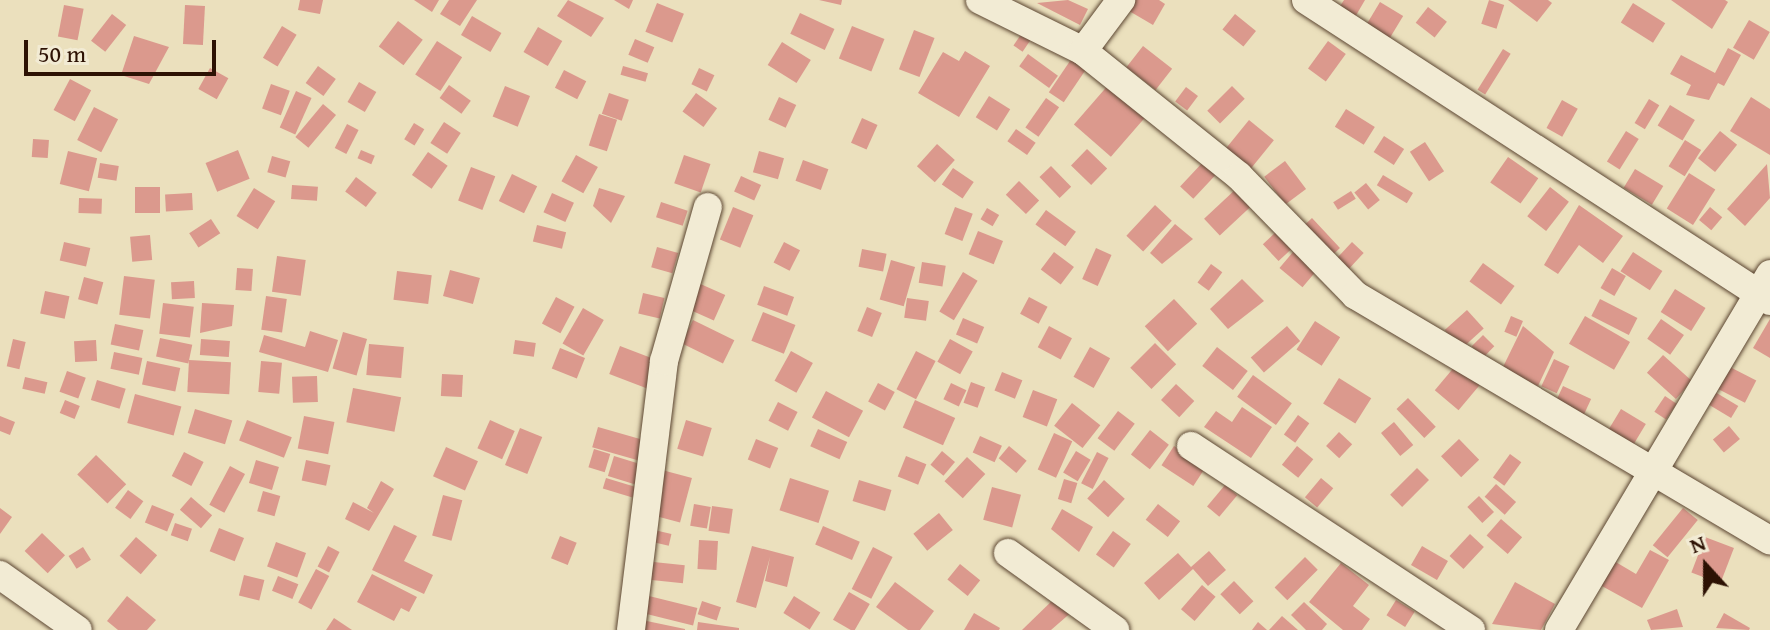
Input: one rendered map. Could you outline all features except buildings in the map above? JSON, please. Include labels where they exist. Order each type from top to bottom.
[{"type":"street","points":[[980,0],[1083,51],[1239,176],[1355,295],[1770,540]]},
{"type":"street","points":[[1083,51],[1121,0]]},
{"type":"street","points":[[1306,0],[1765,289],[1649,470],[1559,630]]},
{"type":"street","points":[[631,630],[664,361],[708,207]]},
{"type":"street","points":[[1191,446],[1471,630]]},
{"type":"street","points":[[1008,553],[1115,630]]},
{"type":"street","points":[[0,575],[78,630]]}]
